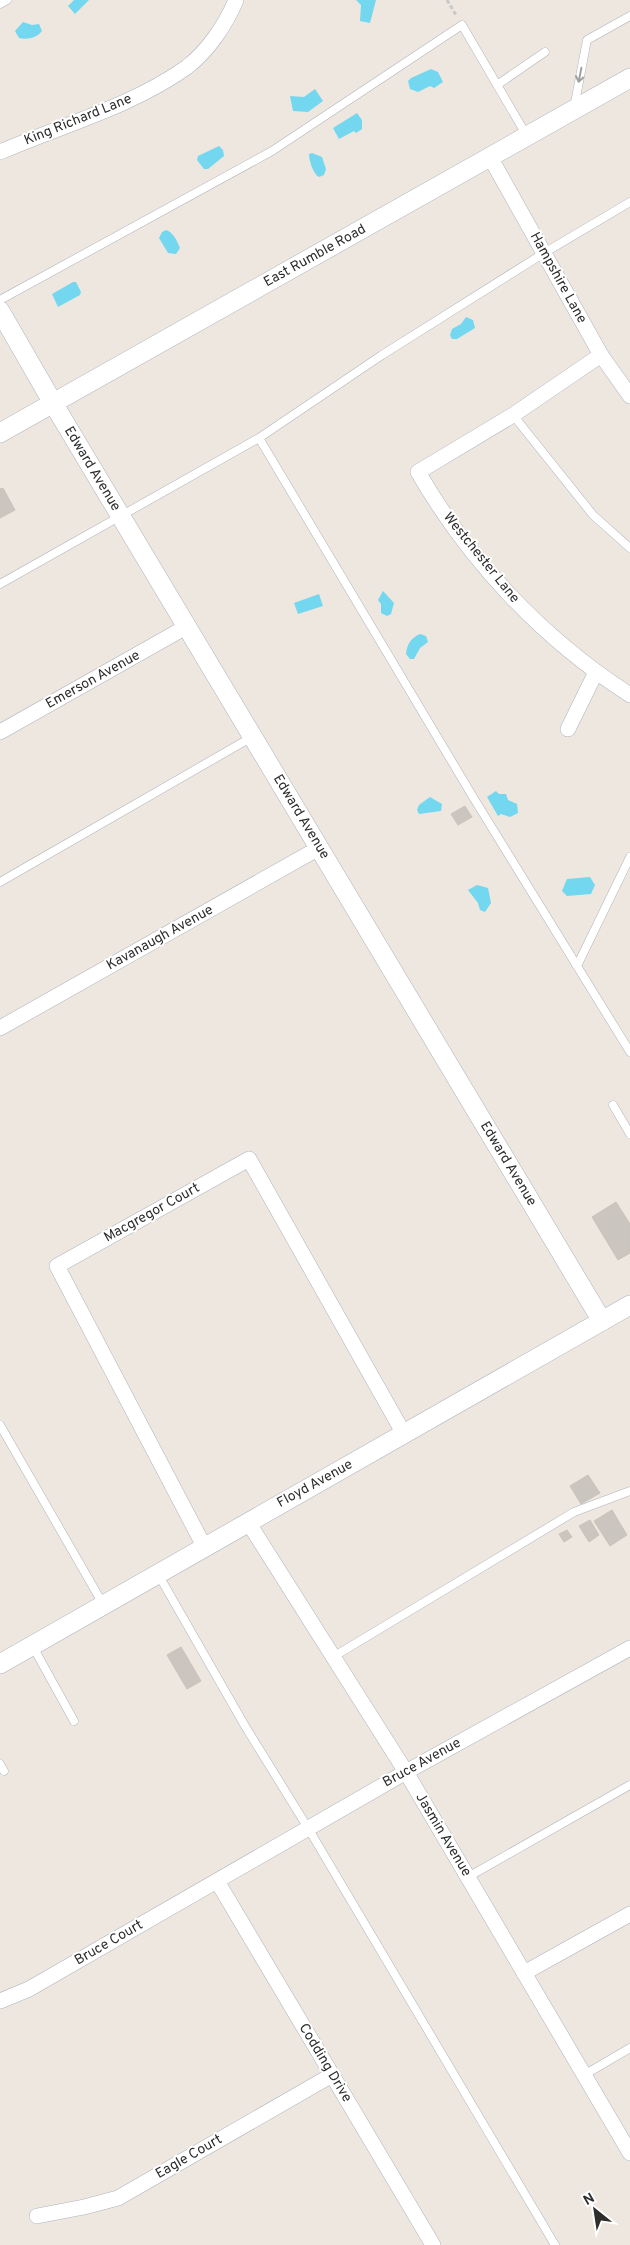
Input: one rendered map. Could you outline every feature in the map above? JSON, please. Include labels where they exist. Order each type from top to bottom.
[{"type":"street","name":"King Richard Lane","points":[[0,152],[97,115],[139,95],[188,66],[210,43],[225,22],[236,0]]},
{"type":"street","name":"East Rumble Road","points":[[0,433],[630,78]]},
{"type":"street","name":"Hampshire Lane","points":[[490,158],[601,355],[630,396]]},
{"type":"street","name":"Edward Avenue","points":[[0,311],[186,627],[602,1321]]},
{"type":"street","name":"Westchester Lane","points":[[601,355],[513,414],[418,472],[463,541],[504,590],[568,651],[630,695]]},
{"type":"street","name":"Emerson Avenue","points":[[0,732],[186,627]]},
{"type":"street","points":[[568,729],[596,672]]},
{"type":"street","name":"Kavanaugh Avenue","points":[[0,1028],[319,848]]},
{"type":"street","name":"Macgregor Court","points":[[205,1548],[57,1266],[248,1159],[404,1434]]},
{"type":"street","name":"Floyd Avenue","points":[[0,1664],[630,1305]]},
{"type":"street","name":"Jasmin Avenue","points":[[248,1522],[406,1772],[630,2153]]},
{"type":"street","name":"Bruce Avenue","points":[[217,1881],[406,1772],[630,1648]]},
{"type":"street","name":"Bruce Court","points":[[0,2001],[29,1989],[217,1881]]},
{"type":"street","name":"Codding Drive","points":[[217,1881],[433,2245]]},
{"type":"street","points":[[524,1973],[630,1914]]},
{"type":"street","name":"Eagle Court","points":[[37,2216],[118,2198],[332,2075]]},
{"type":"lane","points":[[0,4],[6,0]]},
{"type":"lane","points":[[573,110],[587,40],[630,16]]},
{"type":"lane","points":[[0,300],[272,151],[462,25],[527,136]]},
{"type":"lane","points":[[497,85],[546,52]]},
{"type":"lane","points":[[0,584],[259,438],[382,355],[544,253],[630,202]]},
{"type":"lane","points":[[513,414],[593,515],[630,548]]},
{"type":"lane","points":[[259,438],[463,780],[630,1052]]},
{"type":"lane","points":[[0,882],[252,737]]},
{"type":"lane","points":[[577,966],[630,857]]},
{"type":"lane","points":[[613,1105],[630,1134]]},
{"type":"lane","points":[[0,1425],[103,1604]]},
{"type":"lane","points":[[333,1657],[574,1512],[630,1491]]},
{"type":"lane","points":[[158,1574],[245,1726],[308,1828],[555,2245]]},
{"type":"lane","points":[[32,1645],[74,1721]]},
{"type":"lane","points":[[468,1877],[630,1785]]},
{"type":"lane","points":[[584,2075],[630,2048]]},
{"type":"path","points":[[447,0],[462,25]]},
{"type":"water","points":[[74,0],[89,0],[75,14],[68,6]]},
{"type":"water","points":[[356,0],[376,0],[370,23],[360,21],[361,5]]},
{"type":"water","points":[[23,22],[32,25],[39,24],[42,31],[32,38],[19,38],[15,31]]},
{"type":"water","points":[[431,69],[438,72],[443,82],[434,88],[430,86],[418,92],[410,89],[408,81],[411,78]]},
{"type":"water","points":[[315,89],[323,101],[308,112],[293,111],[290,96],[304,97]]},
{"type":"water","points":[[357,113],[362,120],[362,129],[339,139],[333,128]]},
{"type":"water","points":[[219,146],[223,150],[224,156],[208,169],[204,169],[197,160],[198,156]]},
{"type":"water","points":[[312,153],[322,157],[326,169],[324,175],[319,177],[313,170],[309,154]]},
{"type":"water","points":[[166,230],[173,235],[180,248],[176,254],[168,253],[159,238],[162,232]]},
{"type":"water","points":[[76,282],[81,292],[80,295],[58,307],[52,294]]},
{"type":"water","points":[[466,317],[473,320],[475,328],[457,339],[452,339],[450,335],[452,329],[461,324]]},
{"type":"water","points":[[383,591],[394,603],[391,614],[387,616],[381,613],[381,604],[378,600]]},
{"type":"water","points":[[319,594],[323,606],[298,614],[294,603]]},
{"type":"water","points":[[420,634],[426,636],[428,642],[420,648],[414,659],[410,659],[406,654],[408,644],[414,637]]},
{"type":"water","points":[[496,791],[499,794],[506,794],[508,800],[517,804],[518,813],[510,817],[501,814],[498,816],[487,797]]},
{"type":"water","points":[[430,797],[442,804],[441,811],[419,814],[417,810],[419,805]]},
{"type":"water","points":[[590,877],[595,885],[591,894],[567,896],[562,891],[567,879]]},
{"type":"water","points":[[477,885],[488,888],[491,903],[485,912],[480,910],[478,903],[468,890]]},
{"type":"building","points":[[3,488],[15,510],[0,518],[0,489]]},
{"type":"building","points":[[465,806],[472,817],[458,825],[451,814]]},
{"type":"building","points":[[616,1202],[630,1224],[630,1253],[618,1260],[592,1217]]},
{"type":"building","points":[[588,1475],[600,1493],[581,1504],[570,1486]]},
{"type":"building","points":[[612,1510],[627,1535],[610,1546],[594,1521]]},
{"type":"building","points":[[590,1520],[599,1535],[589,1542],[579,1526]]},
{"type":"building","points":[[567,1530],[572,1537],[564,1542],[559,1534]]},
{"type":"building","points":[[181,1647],[201,1681],[187,1689],[167,1655]]}]
